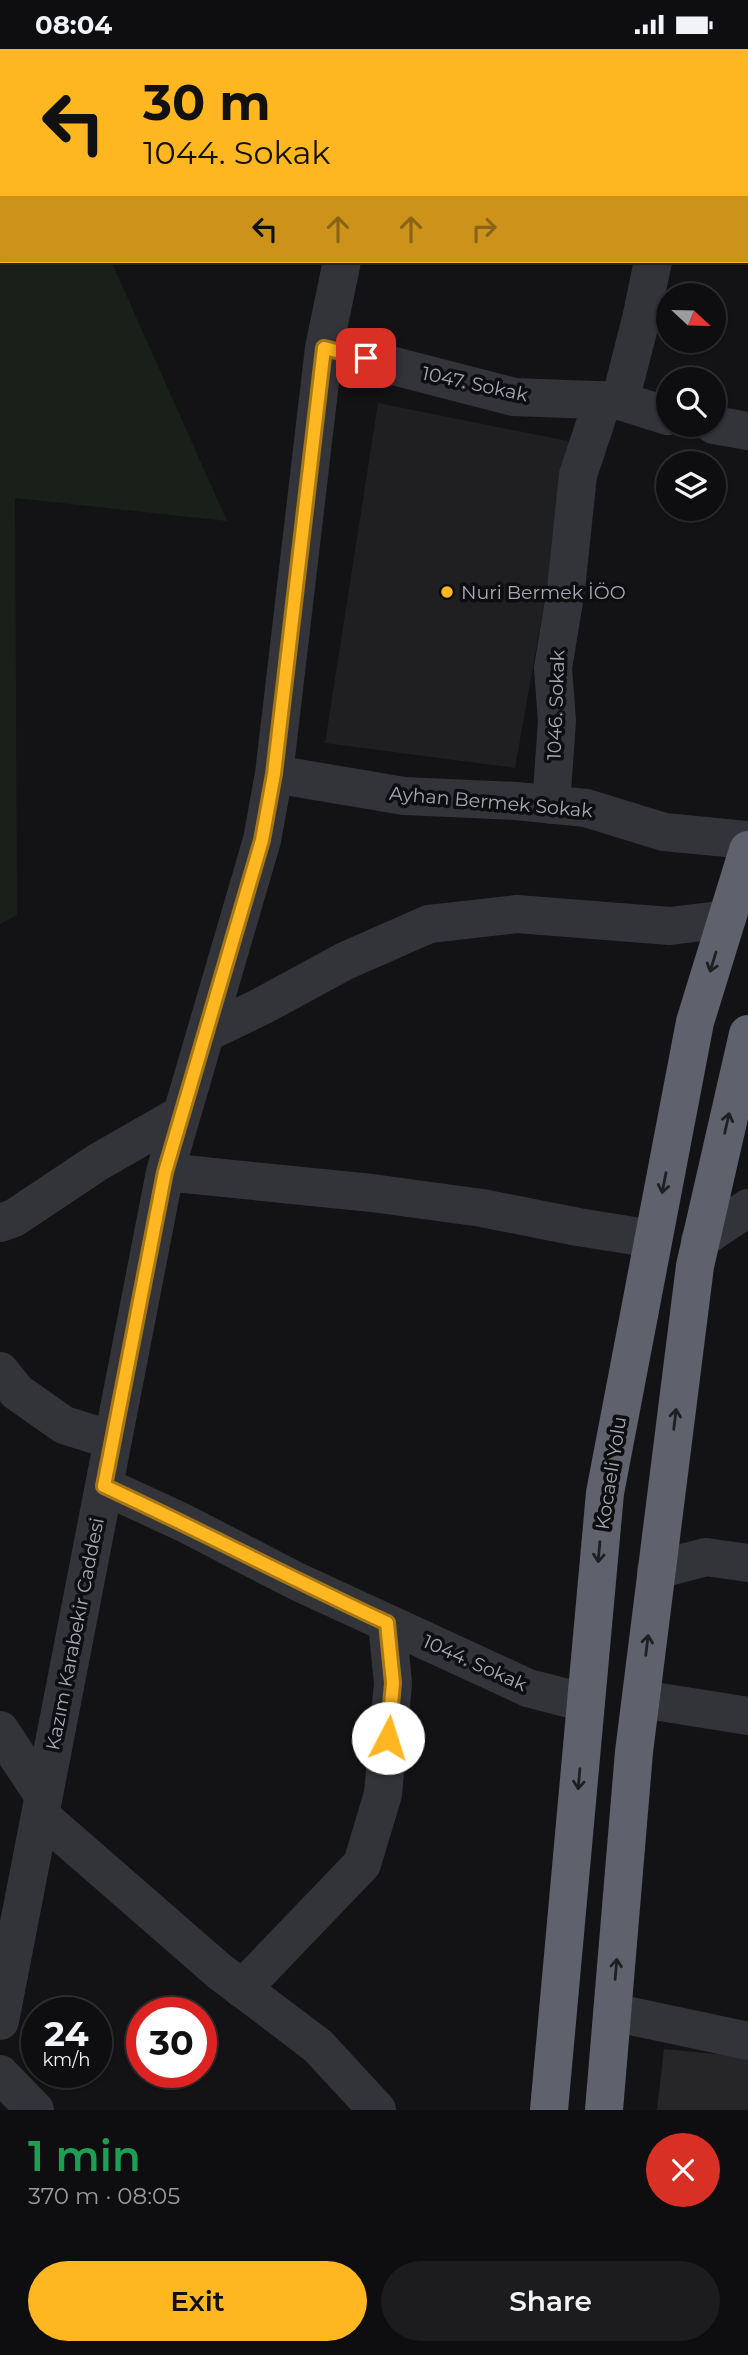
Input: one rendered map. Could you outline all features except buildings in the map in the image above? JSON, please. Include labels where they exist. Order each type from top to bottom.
[{"type":"highway","name":"Kocaeli̇ Yolu","points":[[549,2110],[605,1493],[695,1022],[748,850]]},
{"type":"highway","points":[[604,2110],[641,1699],[695,1266],[748,1034]]},
{"type":"street","name":"Kazım Karabekir Caddesi","points":[[0,2021],[165,1172],[262,840],[274,774],[324,348],[342,263]]},
{"type":"street","name":"1046. Sokak","points":[[551,805],[557,721],[553,669],[566,589],[578,475],[612,400],[641,319],[653,263]]},
{"type":"street","name":"1047. Sokak","points":[[324,348],[514,397],[612,400],[656,413]]},
{"type":"street","points":[[726,427],[748,431]]},
{"type":"street","name":"Ayhan Bermek Sokak","points":[[274,774],[404,796],[586,808],[664,832],[748,840]]},
{"type":"street","points":[[206,1033],[345,961],[429,924],[517,914],[670,926],[727,919]]},
{"type":"street","points":[[0,1223],[14,1219],[98,1162],[182,1114]]},
{"type":"street","points":[[165,1172],[482,1208],[653,1239]]},
{"type":"street","points":[[700,1240],[748,1208]]},
{"type":"street","points":[[0,1371],[17,1392],[64,1425],[113,1440]]},
{"type":"street","name":"1044. Sokak","points":[[104,1486],[184,1523],[296,1581],[528,1688],[586,1703]]},
{"type":"street","points":[[656,1570],[706,1557],[748,1563]]},
{"type":"street","points":[[242,1989],[362,1864],[383,1794],[393,1683],[387,1623]]},
{"type":"street","points":[[641,1699],[748,1716]]},
{"type":"street","points":[[0,1730],[42,1805],[219,1971],[318,2046],[377,2110]]},
{"type":"street","points":[[612,2013],[748,2041]]},
{"type":"street","points":[[0,2074],[35,2110]]},
{"type":"shaded area","points":[[0,263],[112,263],[227,521],[15,498],[17,915],[0,924]]},
{"type":"shaded area","name":"Nuri Bermek İÖO","points":[[378,403],[573,442],[515,768],[325,743]]},
{"type":"place","name":"Nuri Bermek İÖO","points":[[447,592]]},
{"type":"route","points":[[366,358],[324,348],[274,774],[262,840],[165,1172],[104,1486],[387,1623],[393,1683],[388,1738]]}]
